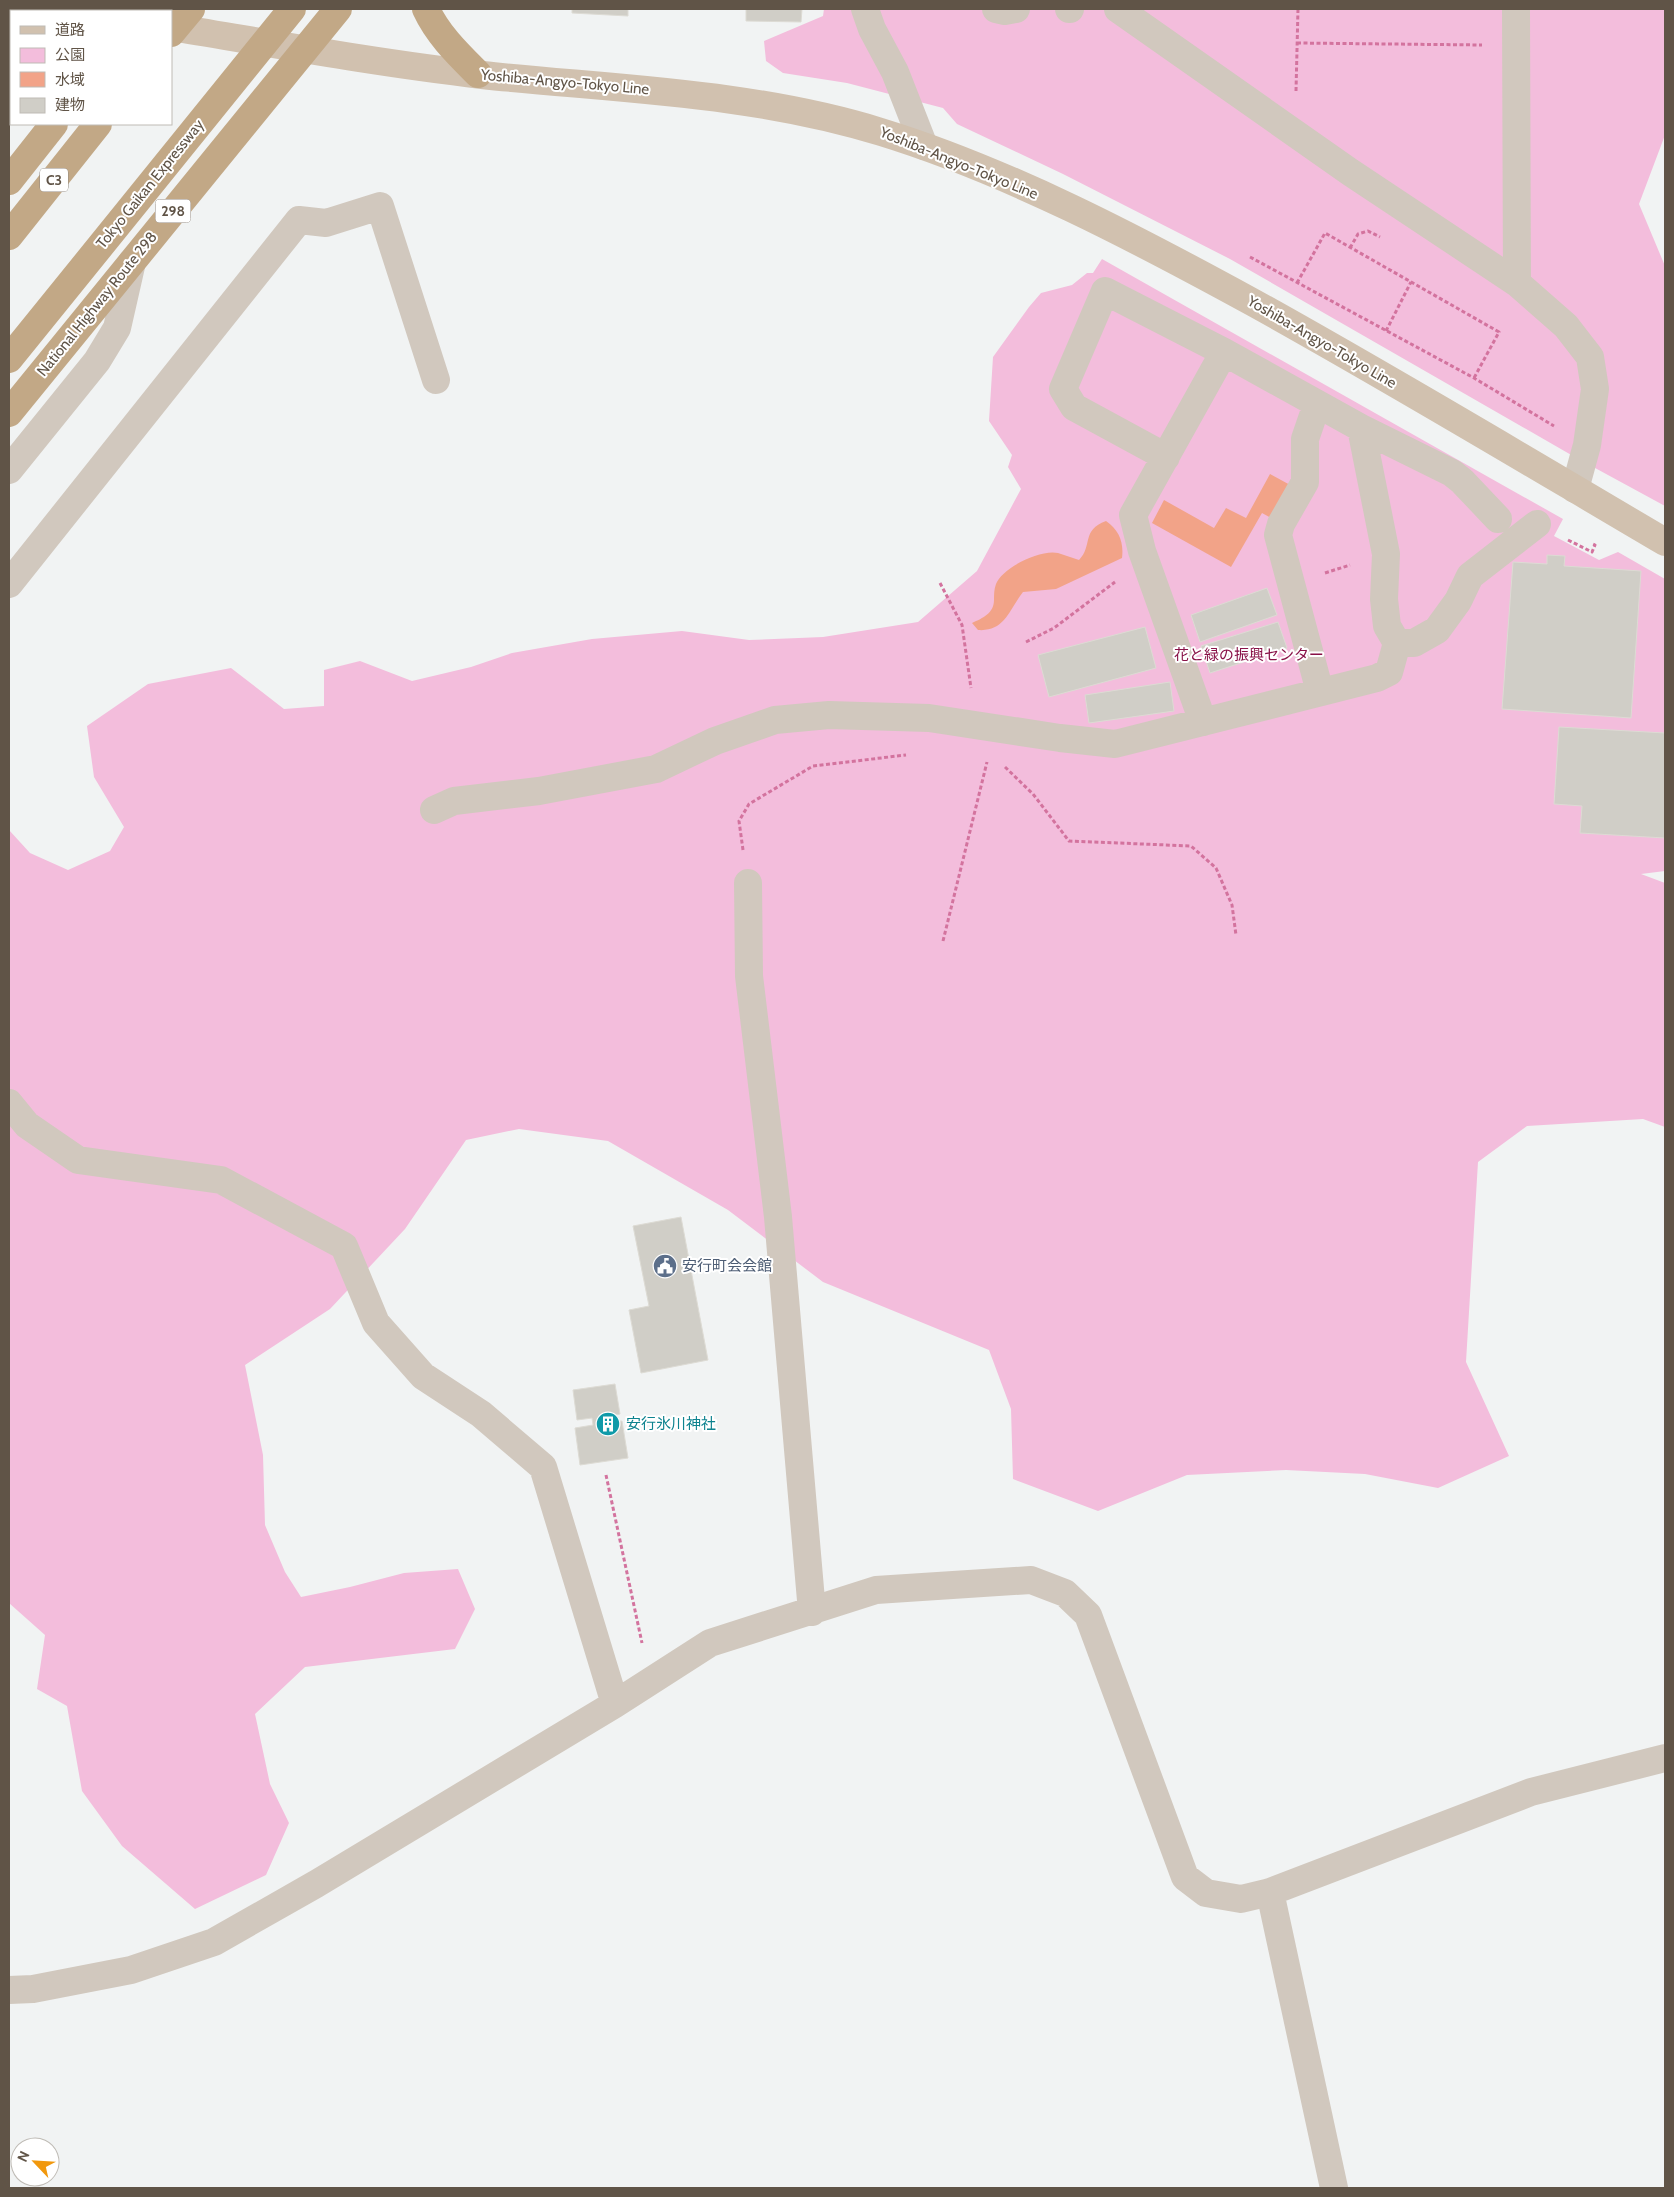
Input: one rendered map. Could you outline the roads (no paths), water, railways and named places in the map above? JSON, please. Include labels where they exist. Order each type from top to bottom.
[{"type":"highway","points":[[172,33],[191,9]]},
{"type":"highway","name":"Tokyo Gaikan Expressway","points":[[9,359],[292,9]]},
{"type":"highway","name":"National Highway Route 298","points":[[9,413],[338,9]]},
{"type":"highway","points":[[426,9],[432,21],[453,49],[478,74]]},
{"type":"highway","points":[[9,181],[53,125]]},
{"type":"highway","name":"C3","points":[[9,236],[97,125]]},
{"type":"main road","name":"Yoshiba-Angyo-Tokyo Line","points":[[172,27],[478,74],[695,95],[766,106],[879,131],[924,146],[998,176],[1066,207],[1176,261],[1333,347],[1665,542]]},
{"type":"street","points":[[865,9],[872,30],[895,72],[924,146]]},
{"type":"street","points":[[996,9],[1005,11],[1016,9]]},
{"type":"street","points":[[1118,9],[1296,134],[1517,283],[1566,326],[1590,357],[1595,389],[1587,445],[1575,489]]},
{"type":"street","points":[[1516,9],[1517,283]]},
{"type":"street","points":[[9,584],[298,220],[326,223],[380,206],[436,380]]},
{"type":"street","points":[[9,470],[102,353],[116,328],[132,262]]},
{"type":"street","points":[[1166,457],[1074,407],[1063,389],[1105,291],[1224,352],[1362,428],[1452,472],[1462,480],[1498,519]]},
{"type":"street","points":[[1203,722],[1149,569],[1134,515],[1224,352]]},
{"type":"street","points":[[1317,404],[1305,439],[1305,482],[1281,524],[1278,535],[1320,692]]},
{"type":"street","points":[[434,810],[454,802],[539,791],[656,769],[715,741],[775,720],[830,715],[929,718],[984,735],[1114,744],[1377,678],[1389,672],[1397,643],[1387,626],[1384,599],[1386,554],[1362,428]]},
{"type":"street","points":[[1397,643],[1414,642],[1437,630],[1458,601],[1470,576],[1549,530]]},
{"type":"street","points":[[748,882],[749,976],[778,1217],[812,1612]]},
{"type":"street","points":[[9,1102],[27,1125],[78,1160],[221,1180],[344,1246],[376,1323],[422,1376],[481,1414],[544,1467],[615,1704]]},
{"type":"street","points":[[9,1990],[33,1989],[131,1970],[214,1942],[316,1884],[615,1704],[710,1643],[876,1590],[1031,1580],[1065,1593],[1088,1615],[1185,1877],[1206,1893],[1241,1899],[1270,1892],[1530,1792],[1665,1758]]},
{"type":"street","points":[[1270,1892],[1334,2188]]},
{"type":"water","points":[[1270,474],[1292,486],[1273,519],[1262,513],[1231,567],[1152,523],[1164,500],[1214,528],[1226,508],[1246,518]]},
{"type":"water","points":[[1106,521],[1120,537],[1122,558],[1056,589],[1023,592],[1005,618],[994,627],[987,630],[978,630],[972,623],[990,612],[994,605],[996,584],[1006,572],[1022,561],[1042,554],[1058,553],[1079,560],[1086,549],[1093,529]]},
{"type":"place","name":"安行町会会館","points":[[665,1266]]},
{"type":"place","name":"安行氷川神社","points":[[608,1424]]},
{"type":"park label","name":"花と緑の振興センター","points":[[1249,655]]}]
